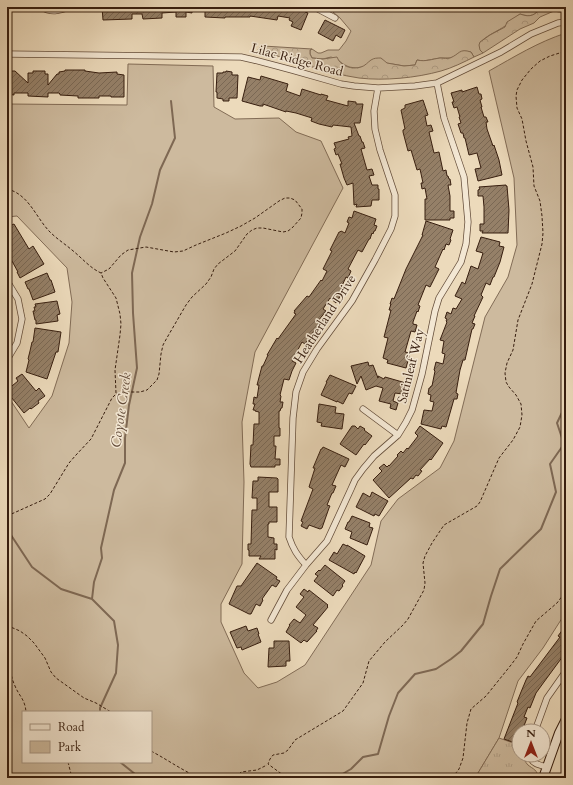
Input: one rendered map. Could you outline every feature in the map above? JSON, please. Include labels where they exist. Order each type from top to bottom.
[{"type":"street","points":[[41,7],[52,11],[60,11],[70,7]]},
{"type":"street","points":[[314,7],[335,18]]},
{"type":"street","name":"Lilac Ridge Road","points":[[7,54],[241,57],[341,84],[378,88],[415,86],[437,83],[501,52],[531,34],[558,23],[566,22]]},
{"type":"street","name":"Satinleaf Way","points":[[270,620],[288,590],[306,565],[327,542],[355,480],[374,456],[398,435],[406,422],[412,410],[422,374],[439,298],[461,262],[466,244],[468,222],[464,177],[444,118],[437,83]]},
{"type":"street","name":"Heatherland Drive","points":[[306,565],[297,555],[289,537],[293,418],[296,392],[303,372],[317,349],[352,300],[391,229],[394,216],[395,195],[380,150],[375,129],[374,111],[378,88]]},
{"type":"street","points":[[7,281],[18,299],[22,319],[17,344],[8,358]]},
{"type":"street","points":[[363,409],[398,435]]},
{"type":"street","points":[[538,723],[547,698],[566,671]]},
{"type":"street","points":[[544,778],[566,719]]},
{"type":"street","points":[[535,763],[547,767]]},
{"type":"path","points":[[236,778],[244,770],[257,770],[268,764],[273,755],[284,753],[295,740],[343,711],[348,705],[363,683],[369,661],[385,642],[403,626],[424,590],[425,583],[423,563],[432,543],[444,525],[477,506],[484,494],[487,483],[499,458],[513,440],[520,427],[522,415],[521,404],[506,382],[506,372],[507,364],[513,350],[518,320],[532,284],[542,244],[543,233],[540,201],[534,186],[533,167],[522,119],[517,108],[516,96],[522,80],[540,61],[566,51]]},
{"type":"path","points":[[7,189],[20,194],[50,233],[72,249],[95,270],[102,273]]},
{"type":"path","points":[[7,516],[44,499],[50,494],[69,463],[91,439],[112,398],[116,394],[121,392],[140,392],[147,390],[157,380],[161,354],[168,336],[186,305],[206,284],[218,264],[235,251],[247,234],[252,230],[263,228],[283,232],[288,231],[301,218],[302,208],[295,200],[285,198],[241,226],[196,244],[183,251],[174,252],[146,247],[128,250],[121,255],[109,269],[102,273]]},
{"type":"path","points":[[102,273],[103,278],[116,298],[120,314],[121,324],[115,370],[116,394]]},
{"type":"path","points":[[452,778],[459,769],[463,758],[467,723],[471,709],[486,696],[517,657],[536,621],[557,603],[566,591]]},
{"type":"path","points":[[7,626],[20,631],[27,636],[39,649],[45,658],[50,672],[56,678],[84,698],[110,711]]},
{"type":"path","points":[[7,651],[12,678],[26,705],[26,711]]},
{"type":"path","points":[[152,752],[200,778]]},
{"type":"path","points":[[68,763],[72,778]]},
{"type":"path","points":[[268,764],[283,775],[290,778]]},
{"type":"green space","points":[[327,7],[542,7],[530,16],[520,14],[505,26],[484,39],[480,45],[483,53],[474,57],[471,52],[450,58],[423,61],[417,60],[415,65],[404,66],[386,63],[356,68],[349,67],[331,57],[323,59],[312,58],[310,54],[310,50],[312,49],[318,53],[328,50],[339,50],[351,31],[340,18]]},
{"type":"green space","points":[[542,7],[566,7],[566,12],[554,11],[540,17],[534,23],[520,29],[483,53],[480,50],[480,42],[505,27],[507,22],[520,14],[530,16]]},
{"type":"green space","points":[[566,33],[566,612],[543,648],[518,681],[499,738],[475,778],[11,778],[7,771],[7,395],[29,428],[52,396],[69,343],[72,302],[67,268],[17,216],[7,217],[7,104],[127,105],[128,64],[213,66],[214,107],[235,119],[279,118],[296,132],[321,141],[343,188],[255,352],[242,422],[244,482],[242,564],[221,604],[221,622],[244,673],[258,688],[277,682],[305,665],[371,565],[381,521],[398,499],[440,468],[454,441],[485,317],[508,277],[517,245],[514,178],[489,71],[526,50]]},
{"type":"green space","points":[[263,46],[312,49],[310,50],[310,54],[312,58],[323,59],[337,57],[341,63],[350,68],[358,68],[372,59],[377,58],[381,58],[387,63],[404,66],[415,65],[417,60],[426,61],[440,58],[450,58],[462,51],[471,52],[474,57],[441,71],[400,78],[369,79],[334,73],[258,50]]},
{"type":"green space","points":[[499,738],[511,742],[511,763],[526,763],[536,771],[538,775],[538,778],[475,778]]},
{"type":"building","points":[[102,7],[138,7],[138,9],[153,7],[192,7],[192,13],[186,12],[186,17],[176,17],[176,12],[162,13],[162,18],[143,19],[142,14],[132,14],[132,19],[103,20]]},
{"type":"building","points":[[205,7],[240,9],[240,7],[302,7],[306,9],[305,12],[308,13],[301,30],[291,26],[293,22],[289,20],[290,18],[278,16],[277,20],[250,16],[225,18],[205,17]]},
{"type":"building","points":[[325,20],[345,30],[341,38],[336,35],[333,41],[318,33]]},
{"type":"building","points":[[65,70],[85,70],[99,73],[117,72],[117,74],[124,75],[124,97],[99,96],[99,98],[78,98],[78,96],[60,95],[59,93],[48,93],[48,97],[28,96],[28,93],[14,93],[14,95],[7,94],[7,71],[15,71],[28,83],[28,73],[33,73],[33,71],[45,71],[45,74],[48,74],[48,85],[57,74],[59,74],[59,72]]},
{"type":"building","points":[[226,71],[232,72],[232,75],[238,75],[237,98],[229,98],[229,101],[223,101],[223,99],[217,98],[217,73],[223,73]]},
{"type":"building","points":[[261,76],[288,84],[286,91],[300,96],[302,89],[328,96],[326,100],[348,106],[348,101],[356,102],[356,104],[363,104],[360,123],[354,123],[365,148],[361,149],[367,170],[372,169],[374,175],[369,176],[372,185],[378,185],[379,200],[372,200],[371,206],[356,207],[357,204],[354,205],[353,183],[347,185],[340,164],[342,164],[334,149],[336,148],[334,143],[349,139],[348,137],[352,136],[351,127],[333,125],[332,127],[319,124],[311,121],[312,118],[296,113],[286,112],[263,104],[263,106],[260,106],[242,101],[248,77],[260,80]]},
{"type":"building","points":[[477,87],[479,94],[481,94],[481,107],[484,117],[486,117],[488,122],[486,122],[487,129],[499,160],[502,175],[478,181],[475,169],[481,168],[477,153],[469,155],[465,138],[463,133],[461,133],[458,124],[461,123],[460,117],[457,107],[454,108],[451,93],[462,90],[462,92]]},
{"type":"building","points":[[423,100],[428,115],[425,116],[427,126],[431,125],[433,131],[429,132],[434,153],[439,152],[443,171],[446,170],[447,176],[450,179],[451,185],[448,185],[450,211],[454,211],[454,218],[450,218],[450,220],[425,220],[425,199],[427,199],[425,188],[422,189],[421,183],[423,183],[420,169],[417,170],[411,150],[408,151],[403,132],[405,129],[401,110],[405,108],[405,105]]},
{"type":"building","points":[[506,185],[509,210],[508,233],[482,233],[483,231],[480,231],[480,224],[484,224],[484,207],[483,196],[478,196],[478,190],[480,189],[479,187]]},
{"type":"building","points":[[354,211],[376,219],[374,225],[377,226],[375,231],[373,234],[372,233],[362,252],[358,250],[348,269],[351,271],[348,278],[346,277],[341,288],[343,289],[341,295],[336,303],[330,298],[323,309],[326,311],[318,321],[322,324],[318,329],[316,328],[305,344],[302,342],[292,361],[296,363],[289,380],[284,379],[280,395],[280,402],[283,402],[282,408],[279,411],[280,436],[274,436],[274,446],[276,446],[275,459],[280,459],[280,465],[275,465],[275,467],[251,467],[251,445],[253,445],[254,424],[259,424],[259,412],[253,410],[255,404],[253,404],[254,397],[257,398],[259,385],[257,385],[262,366],[277,338],[278,339],[296,314],[294,311],[307,296],[309,297],[321,280],[322,281],[327,271],[323,269],[332,251],[330,250],[339,232],[341,231],[345,233],[349,223],[347,222],[349,217],[352,218]]},
{"type":"building","points":[[426,221],[453,230],[449,245],[446,244],[435,267],[439,269],[430,287],[426,285],[418,305],[420,306],[413,322],[413,324],[417,325],[415,332],[411,331],[405,352],[410,353],[406,368],[387,363],[388,360],[383,358],[388,338],[384,337],[391,310],[389,310],[392,298],[394,299],[406,269],[423,235]]},
{"type":"building","points":[[14,224],[29,249],[33,246],[44,264],[20,278],[7,252],[7,227]]},
{"type":"building","points":[[481,237],[500,242],[499,246],[504,247],[494,277],[490,285],[486,283],[481,295],[483,297],[474,316],[472,323],[475,324],[472,329],[465,360],[463,360],[460,370],[456,393],[458,394],[457,399],[454,399],[446,427],[442,426],[441,429],[421,424],[424,410],[432,411],[434,402],[430,401],[431,395],[428,394],[429,388],[432,386],[436,362],[443,364],[445,354],[442,353],[444,341],[440,340],[447,322],[447,319],[445,318],[447,312],[451,314],[453,308],[456,309],[462,299],[455,296],[462,282],[465,284],[471,266],[478,269],[483,253],[476,251]]},
{"type":"building","points":[[47,273],[55,292],[33,300],[25,282]]},
{"type":"building","points":[[57,301],[60,314],[57,315],[58,321],[36,324],[33,311],[35,311],[35,304]]},
{"type":"building","points":[[35,328],[61,332],[58,352],[56,352],[47,379],[26,372]]},
{"type":"building","points":[[368,362],[369,366],[373,365],[378,378],[378,376],[384,379],[385,377],[406,383],[403,394],[395,393],[393,401],[398,403],[396,410],[390,408],[391,404],[379,401],[383,388],[376,386],[366,390],[361,376],[357,384],[351,366]]},
{"type":"building","points":[[22,374],[36,391],[39,388],[45,396],[38,401],[39,403],[24,413],[7,392],[7,390],[18,381],[16,378]]},
{"type":"building","points":[[330,375],[356,386],[352,394],[349,393],[343,404],[321,395]]},
{"type":"building","points":[[319,404],[336,407],[335,413],[344,414],[342,429],[321,426],[322,423],[317,422]]},
{"type":"building","points":[[352,426],[355,426],[358,429],[360,426],[372,436],[356,455],[340,444]]},
{"type":"building","points":[[420,426],[443,443],[431,460],[430,459],[420,470],[422,471],[418,476],[416,475],[413,479],[411,478],[389,498],[373,480],[382,471],[379,468],[384,464],[387,467],[389,466],[401,451],[403,453],[407,448],[408,449],[418,436],[415,433]]},
{"type":"building","points":[[323,447],[349,459],[345,467],[341,465],[332,485],[336,486],[327,505],[330,506],[322,528],[320,529],[309,525],[307,529],[301,526],[303,522],[301,521],[313,489],[309,487],[315,468],[313,468]]},
{"type":"building","points":[[258,477],[278,479],[278,492],[269,492],[269,507],[277,507],[277,522],[269,522],[268,524],[268,537],[274,538],[274,544],[277,544],[277,550],[275,549],[275,559],[259,559],[261,556],[249,556],[248,544],[251,544],[252,510],[257,510],[257,498],[252,498],[253,481],[258,481]]},
{"type":"building","points":[[372,492],[388,501],[379,516],[375,514],[374,516],[356,507],[363,493],[370,497]]},
{"type":"building","points":[[352,516],[370,523],[369,527],[373,528],[367,545],[350,538],[352,532],[345,529]]},
{"type":"building","points":[[343,544],[365,556],[354,574],[329,560],[334,552],[337,554]]},
{"type":"building","points":[[257,563],[277,577],[276,579],[280,581],[276,587],[272,585],[262,599],[263,600],[260,606],[256,604],[251,614],[249,614],[229,604],[237,586],[241,586]]},
{"type":"building","points":[[325,565],[345,581],[339,591],[337,590],[333,596],[314,581],[318,576],[315,574]]},
{"type":"building","points":[[304,589],[308,592],[309,590],[328,605],[328,607],[313,625],[318,628],[317,631],[307,642],[304,640],[301,643],[286,632],[294,619],[300,623],[306,615],[296,607],[304,597],[300,594]]},
{"type":"building","points":[[566,625],[566,652],[536,693],[530,708],[528,707],[524,717],[527,718],[525,723],[511,723],[511,742],[504,739],[528,676],[530,677],[560,637],[558,636]]},
{"type":"building","points":[[246,626],[248,631],[257,628],[261,642],[242,650],[241,647],[237,648],[230,632]]},
{"type":"building","points":[[274,641],[289,641],[290,661],[286,661],[286,666],[268,667],[269,648],[274,648]]},
{"type":"waterway","name":"Coyote Creek","points":[[92,599],[94,582],[102,558],[101,548],[114,490],[125,463],[125,438],[129,405],[137,368],[132,273],[140,237],[152,204],[160,170],[175,138],[171,101]]},
{"type":"waterway","points":[[337,778],[351,769],[363,757],[378,754],[389,716],[398,693],[415,674],[436,669],[451,659],[461,651],[483,624],[500,569],[541,529],[556,492],[550,464],[564,444],[557,423],[566,404]]},
{"type":"waterway","name":"Coyote Creek","points":[[7,529],[32,567],[61,589],[92,599],[114,621],[118,645],[116,673],[100,711]]},
{"type":"waterway","name":"Coyote Creek","points":[[121,763],[142,778]]}]
